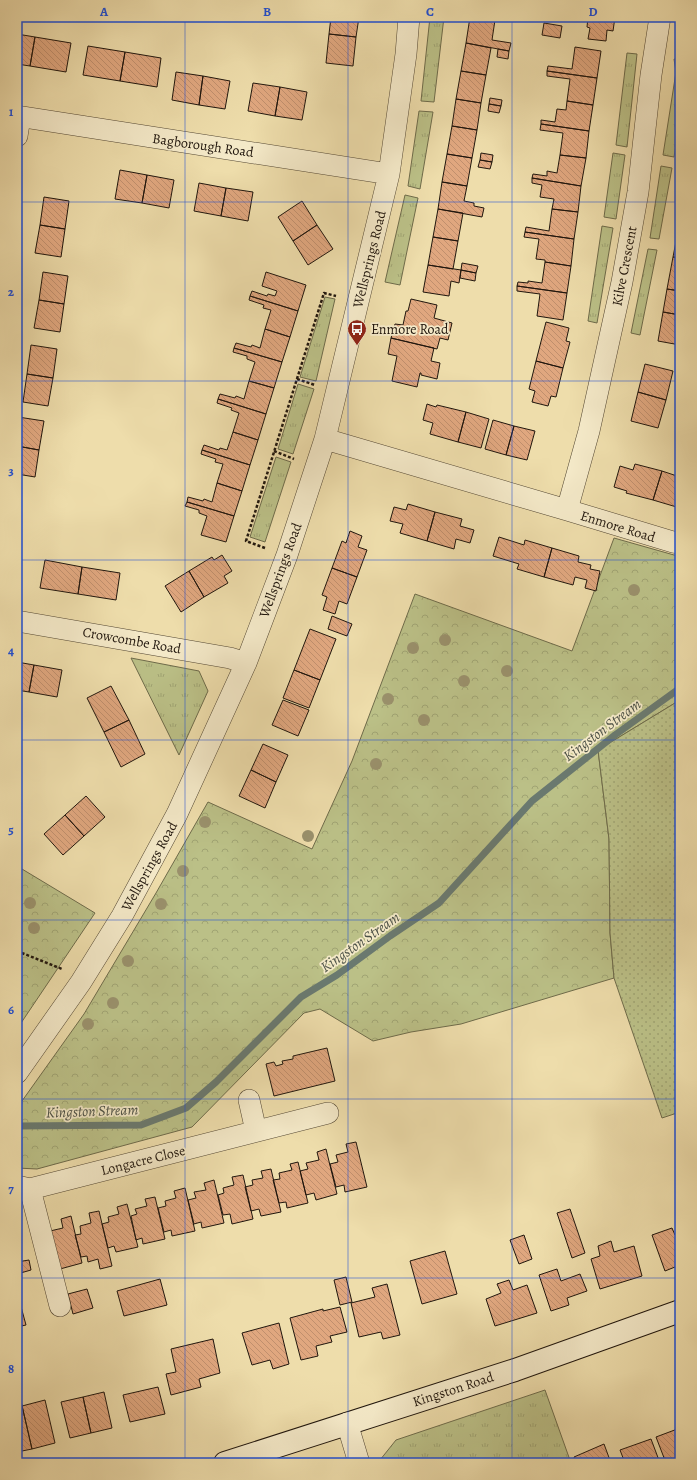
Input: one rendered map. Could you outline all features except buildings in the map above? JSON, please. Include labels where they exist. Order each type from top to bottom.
[{"type":"street","name":"Wellsprings Road","points":[[17,1073],[81,982],[122,916],[177,814],[246,663],[287,555],[325,439],[389,174],[406,54],[409,17]]},
{"type":"street","name":"Kilve Crescent","points":[[567,510],[590,431],[622,282],[638,192],[651,75],[660,17]]},
{"type":"street","name":"Bagborough Road","points":[[18,123],[389,174]]},
{"type":"street","name":"Enmore Road","points":[[325,439],[680,543]]},
{"type":"street","name":"Crowcombe Road","points":[[17,621],[223,657],[246,663]]},
{"type":"street","points":[[249,1100],[256,1131]]},
{"type":"street","name":"Longacre Close","points":[[60,1306],[24,1187],[328,1113]]},
{"type":"street","name":"Kingston Road","points":[[225,1463],[514,1370],[680,1311]]},
{"type":"street","points":[[347,1423],[359,1463]]},
{"type":"path","points":[[287,555],[246,541],[324,293],[358,303]]},
{"type":"path","points":[[17,951],[62,969],[81,982]]},
{"type":"green space","points":[[430,17],[444,17],[434,102],[421,101]]},
{"type":"green space","points":[[627,53],[637,54],[627,147],[616,145]]},
{"type":"green space","points":[[674,59],[680,60],[680,120],[674,157],[663,155],[676,72]]},
{"type":"green space","points":[[419,111],[433,112],[420,189],[408,186]]},
{"type":"green space","points":[[613,153],[625,155],[616,219],[604,217]]},
{"type":"green space","points":[[661,166],[672,168],[659,239],[650,238]]},
{"type":"green space","points":[[405,195],[418,198],[400,285],[385,282]]},
{"type":"green space","points":[[602,226],[613,228],[597,323],[588,321]]},
{"type":"green space","points":[[648,249],[657,250],[640,335],[631,333]]},
{"type":"green space","points":[[325,297],[335,299],[316,381],[300,377]]},
{"type":"green space","points":[[298,384],[314,389],[293,454],[278,449]]},
{"type":"green space","points":[[276,457],[291,462],[265,542],[250,537]]},
{"type":"green space","points":[[614,538],[674,555],[680,555],[680,700],[598,750],[609,839],[610,933],[614,978],[461,1024],[411,1032],[373,1041],[320,1009],[304,1013],[192,1127],[37,1169],[17,1168],[17,1108],[84,1014],[208,802],[312,849],[352,761],[415,594],[572,651]]},
{"type":"green space","points":[[131,658],[199,671],[208,691],[179,755]]},
{"type":"green space","points":[[680,700],[680,1112],[662,1118],[614,978],[610,933],[609,839],[598,750]]},
{"type":"green space","points":[[17,866],[95,913],[17,1029]]},
{"type":"green space","points":[[545,1390],[571,1463],[549,1460],[519,1463],[381,1463],[380,1460],[396,1440]]},
{"type":"waterway","name":"Kingston Stream","points":[[17,1126],[141,1125],[186,1108],[216,1082],[301,997],[337,975],[390,936],[439,903],[532,801],[615,735],[680,688]]},
{"type":"place","name":"Enmore Road","points":[[357,346]]}]
